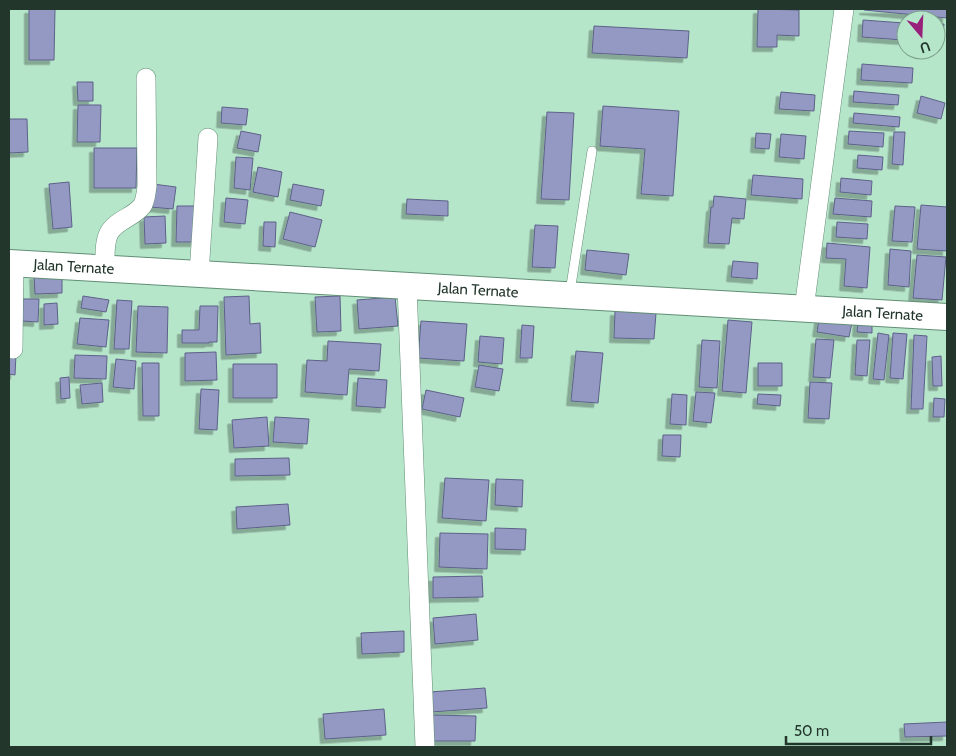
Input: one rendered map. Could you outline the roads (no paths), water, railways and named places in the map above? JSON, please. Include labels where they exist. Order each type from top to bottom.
[{"type":"street","points":[[804,309],[844,9]]},
{"type":"street","points":[[104,268],[108,235],[113,228],[142,205],[145,198],[147,186],[146,78]]},
{"type":"street","points":[[199,274],[208,138]]},
{"type":"street","points":[[11,263],[13,349]]},
{"type":"street","name":"Jalan Ternate","points":[[11,263],[947,317]]},
{"type":"street","points":[[407,286],[425,747]]},
{"type":"lane","points":[[569,295],[592,151]]}]
